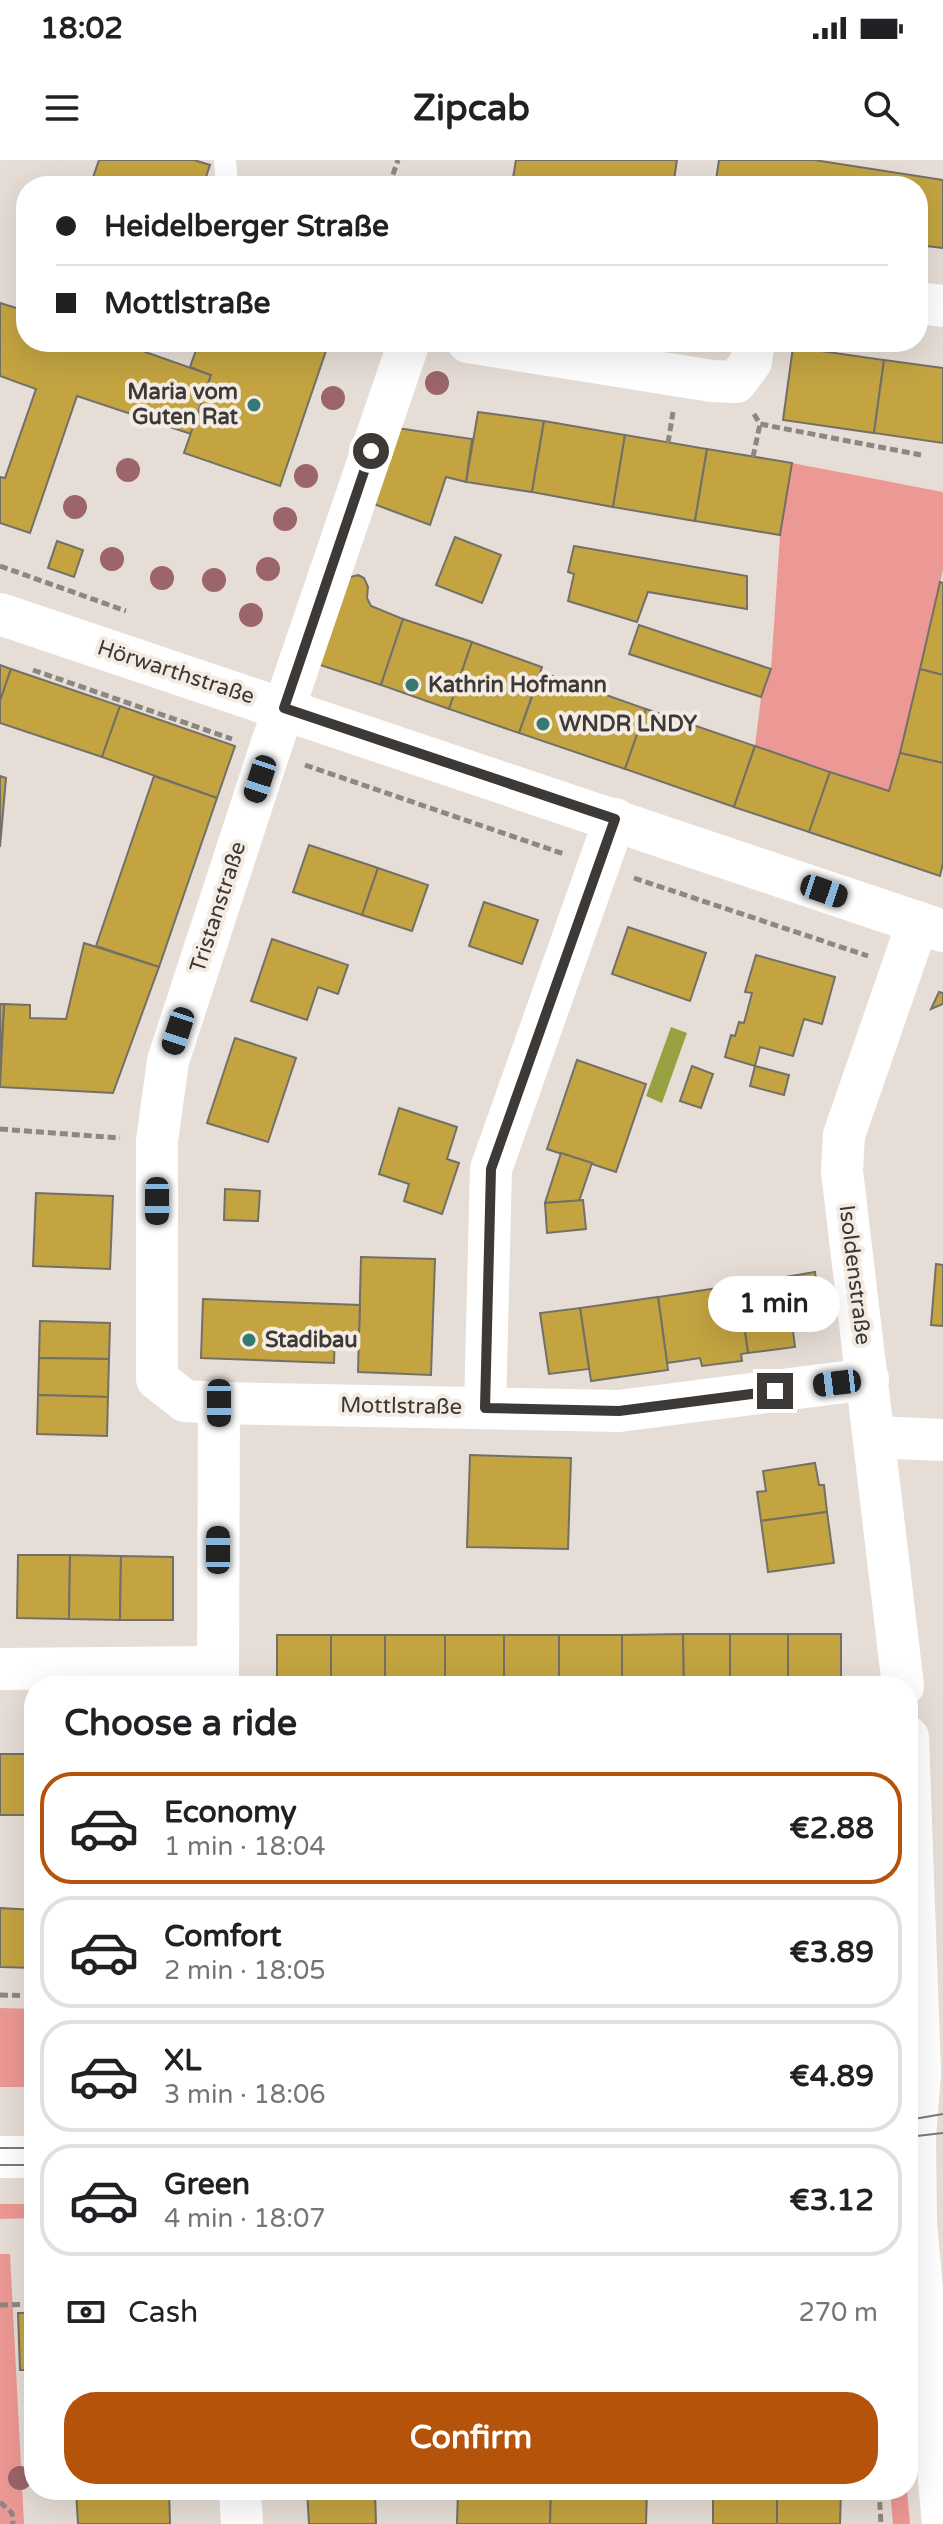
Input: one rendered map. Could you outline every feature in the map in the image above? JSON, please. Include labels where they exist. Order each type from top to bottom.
[{"type":"street","name":"Tristanstraße","points":[[219,1403],[185,1401],[157,1379],[157,1141],[168,1061],[269,752],[406,352]]},
{"type":"street","points":[[534,352],[724,381],[751,362],[752,352]]},
{"type":"street","name":"Hörwarthstraße","points":[[0,614],[931,926]]},
{"type":"street","points":[[485,1408],[491,1169],[615,819]]},
{"type":"street","name":"Isoldenstraße","points":[[902,1676],[842,1171],[844,1135],[903,968],[931,926]]},
{"type":"street","name":"Mottlstraße","points":[[219,1403],[619,1411],[868,1379]]},
{"type":"street","points":[[0,1669],[218,1676],[219,1403]]},
{"type":"street","points":[[875,1437],[943,1440]]},
{"type":"street","points":[[918,2017],[922,2127],[918,2191]]},
{"type":"street","points":[[0,2157],[24,2157]]},
{"type":"street","points":[[918,2245],[943,2524]]},
{"type":"street","points":[[241,2500],[242,2524]]},
{"type":"path","points":[[724,381],[760,424],[921,455]]},
{"type":"path","points":[[753,457],[760,424]]},
{"type":"path","points":[[30,669],[903,968]]},
{"type":"path","points":[[0,1129],[157,1141]]},
{"type":"path","points":[[0,1995],[24,1996]]},
{"type":"path","points":[[0,2305],[24,2304]]},
{"type":"path","points":[[880,2500],[881,2524]]},
{"type":"path","points":[[0,2502],[12,2513],[13,2524]]},
{"type":"shaded area","points":[[792,463],[943,492],[943,570],[889,791],[755,746],[761,697],[771,669],[780,535]]},
{"type":"shaded area","points":[[671,1027],[687,1033],[662,1103],[646,1096]]},
{"type":"shaded area","points":[[0,2008],[24,2009],[24,2087],[0,2087]]},
{"type":"shaded area","points":[[0,2204],[24,2204],[24,2218],[0,2219]]},
{"type":"shaded area","points":[[0,2254],[10,2254],[24,2524],[0,2524]]},
{"type":"shaded area","points":[[891,2500],[908,2500],[910,2524],[893,2524]]},
{"type":"building","points":[[99,160],[194,160],[210,165],[206,176],[93,176]]},
{"type":"building","points":[[516,160],[677,160],[675,176],[513,176]]},
{"type":"building","points":[[719,160],[814,160],[917,176],[717,176]]},
{"type":"building","points":[[928,178],[943,180],[943,248],[928,246]]},
{"type":"building","name":"Maria vom Guten Rat","points":[[0,303],[16,308],[16,352],[145,352],[211,375],[191,434],[77,396],[30,533],[0,523],[0,477],[5,478],[36,389],[0,376]]},
{"type":"building","name":"Maria vom Guten Rat","points":[[195,352],[326,352],[280,486],[184,453],[211,375],[190,367]]},
{"type":"building","points":[[792,352],[828,352],[884,360],[874,433],[783,420]]},
{"type":"building","points":[[884,360],[943,368],[943,443],[874,433]]},
{"type":"building","points":[[478,412],[544,421],[532,492],[466,482]]},
{"type":"building","points":[[544,421],[625,435],[613,507],[532,492]]},
{"type":"building","points":[[397,428],[472,439],[466,482],[446,477],[430,525],[371,503]]},
{"type":"building","points":[[625,435],[707,449],[695,521],[613,507]]},
{"type":"building","points":[[707,449],[792,463],[780,535],[695,521]]},
{"type":"building","points":[[455,537],[501,555],[482,603],[436,585]]},
{"type":"building","points":[[57,541],[83,550],[74,577],[48,568]]},
{"type":"building","points":[[574,546],[747,576],[747,609],[648,592],[637,622],[568,601],[574,574],[568,572]]},
{"type":"building","points":[[358,575],[364,578],[368,587],[367,598],[371,606],[403,619],[381,685],[314,663],[350,577]]},
{"type":"building","points":[[940,582],[943,583],[943,675],[920,669]]},
{"type":"building","points":[[403,619],[472,642],[449,709],[381,685]]},
{"type":"building","points":[[639,625],[771,669],[761,697],[629,654]]},
{"type":"building","points":[[472,642],[542,667],[519,733],[449,709]]},
{"type":"building","points":[[0,665],[11,669],[0,701]]},
{"type":"building","points":[[11,669],[120,706],[102,757],[0,723],[0,701]]},
{"type":"building","points":[[920,669],[943,675],[943,763],[900,753]]},
{"type":"building","points":[[541,672],[646,709],[625,769],[519,733]]},
{"type":"building","points":[[120,706],[235,746],[217,798],[102,757]]},
{"type":"building","points":[[646,709],[755,746],[734,807],[625,769]]},
{"type":"building","points":[[755,746],[830,772],[809,832],[734,807]]},
{"type":"building","points":[[900,753],[943,763],[943,863],[940,876],[809,832],[830,772],[889,791]]},
{"type":"building","points":[[0,776],[6,778],[0,847]]},
{"type":"building","points":[[154,776],[217,798],[159,967],[96,946]]},
{"type":"building","points":[[309,845],[378,868],[362,915],[293,892]]},
{"type":"building","points":[[378,868],[428,885],[412,931],[362,915]]},
{"type":"building","points":[[484,902],[538,920],[522,964],[469,946]]},
{"type":"building","points":[[628,927],[706,953],[690,1001],[612,974]]},
{"type":"building","points":[[272,939],[348,965],[338,994],[318,987],[307,1020],[251,1001]]},
{"type":"building","points":[[84,943],[159,967],[113,1093],[0,1087],[4,1004],[30,1005],[30,1018],[66,1019]]},
{"type":"building","points":[[756,955],[835,977],[822,1024],[804,1019],[793,1056],[760,1047],[755,1066],[725,1057],[731,1035],[735,1036],[739,1022],[744,1023],[752,993],[745,992]]},
{"type":"building","points":[[939,992],[943,993],[943,1004],[931,1009]]},
{"type":"building","points":[[0,1004],[4,1004],[0,1069]]},
{"type":"building","points":[[235,1038],[296,1058],[268,1142],[207,1123]]},
{"type":"building","points":[[577,1060],[646,1084],[616,1172],[547,1149]]},
{"type":"building","points":[[692,1066],[713,1074],[701,1108],[680,1101]]},
{"type":"building","points":[[755,1066],[789,1075],[784,1095],[750,1086]]},
{"type":"building","points":[[399,1108],[457,1127],[447,1159],[459,1163],[442,1214],[404,1201],[409,1184],[379,1174]]},
{"type":"building","points":[[561,1153],[592,1163],[579,1201],[545,1203]]},
{"type":"building","points":[[225,1189],[260,1191],[258,1221],[224,1220]]},
{"type":"building","points":[[36,1193],[113,1196],[110,1269],[33,1266]]},
{"type":"building","points":[[583,1200],[586,1229],[547,1233],[545,1203]]},
{"type":"building","points":[[361,1257],[435,1259],[431,1375],[358,1372]]},
{"type":"building","points":[[936,1264],[943,1265],[943,1326],[931,1325]]},
{"type":"building","points":[[815,1272],[822,1326],[793,1331],[795,1347],[748,1353],[738,1285]]},
{"type":"building","points":[[738,1285],[748,1353],[741,1354],[742,1361],[702,1366],[700,1358],[667,1363],[658,1297]]},
{"type":"building","points":[[658,1297],[668,1370],[591,1381],[580,1308]]},
{"type":"building","points":[[203,1299],[360,1305],[359,1334],[335,1334],[334,1363],[201,1358]]},
{"type":"building","points":[[580,1308],[589,1369],[549,1374],[540,1313]]},
{"type":"building","points":[[40,1321],[110,1323],[109,1359],[39,1358]]},
{"type":"building","points":[[39,1358],[109,1359],[108,1397],[38,1395]]},
{"type":"building","points":[[38,1395],[108,1397],[107,1436],[37,1434]]},
{"type":"building","points":[[470,1455],[571,1458],[568,1549],[467,1547]]},
{"type":"building","points":[[815,1463],[819,1485],[824,1485],[827,1512],[761,1521],[757,1492],[766,1491],[763,1471]]},
{"type":"building","points":[[827,1512],[834,1563],[768,1572],[761,1521]]},
{"type":"building","points":[[18,1555],[70,1555],[69,1619],[17,1618]]},
{"type":"building","points":[[70,1555],[121,1556],[120,1620],[69,1619]]},
{"type":"building","points":[[121,1556],[173,1557],[173,1620],[120,1620]]},
{"type":"building","points":[[683,1634],[684,1676],[622,1676],[622,1635]]},
{"type":"building","points":[[683,1634],[730,1634],[730,1676],[684,1676]]},
{"type":"building","points":[[730,1634],[788,1634],[788,1676],[730,1676]]},
{"type":"building","points":[[788,1634],[841,1634],[841,1676],[788,1676]]},
{"type":"building","points":[[277,1635],[331,1635],[331,1676],[277,1676]]},
{"type":"building","points":[[331,1635],[385,1635],[385,1676],[331,1676]]},
{"type":"building","points":[[385,1635],[445,1635],[445,1676],[385,1676]]},
{"type":"building","points":[[445,1635],[504,1635],[504,1676],[445,1676]]},
{"type":"building","points":[[504,1635],[559,1635],[559,1676],[504,1676]]},
{"type":"building","points":[[559,1635],[622,1635],[622,1676],[559,1676]]},
{"type":"building","points":[[0,1754],[24,1754],[24,1815],[0,1815]]},
{"type":"building","points":[[0,1908],[24,1909],[24,1968],[0,1967]]},
{"type":"building","points":[[18,2313],[24,2313],[24,2370],[20,2370]]},
{"type":"building","points":[[77,2500],[169,2500],[170,2524],[78,2524]]},
{"type":"building","points":[[308,2500],[375,2500],[376,2524],[309,2524]]},
{"type":"building","points":[[458,2500],[551,2500],[550,2524],[457,2524]]},
{"type":"building","points":[[551,2500],[647,2500],[646,2524],[550,2524]]},
{"type":"building","points":[[713,2500],[777,2500],[777,2524],[713,2524]]},
{"type":"building","points":[[777,2500],[841,2500],[840,2524],[777,2524]]},
{"type":"tram line","points":[[918,2118],[943,2114]]},
{"type":"tram line","points":[[918,2136],[943,2133]]},
{"type":"tram line","points":[[0,2148],[24,2148]]},
{"type":"tram line","points":[[0,2165],[24,2165]]},
{"type":"place","name":"Maria vom Guten Rat","points":[[254,405]]},
{"type":"place","name":"Kathrin Hofmann","points":[[412,685]]},
{"type":"place","name":"WNDR LNDY","points":[[543,724]]},
{"type":"place","name":"Stadibau","points":[[249,1340]]},
{"type":"route","points":[[371,451],[284,708],[615,819],[491,1169],[485,1408],[619,1411],[775,1391]]}]
